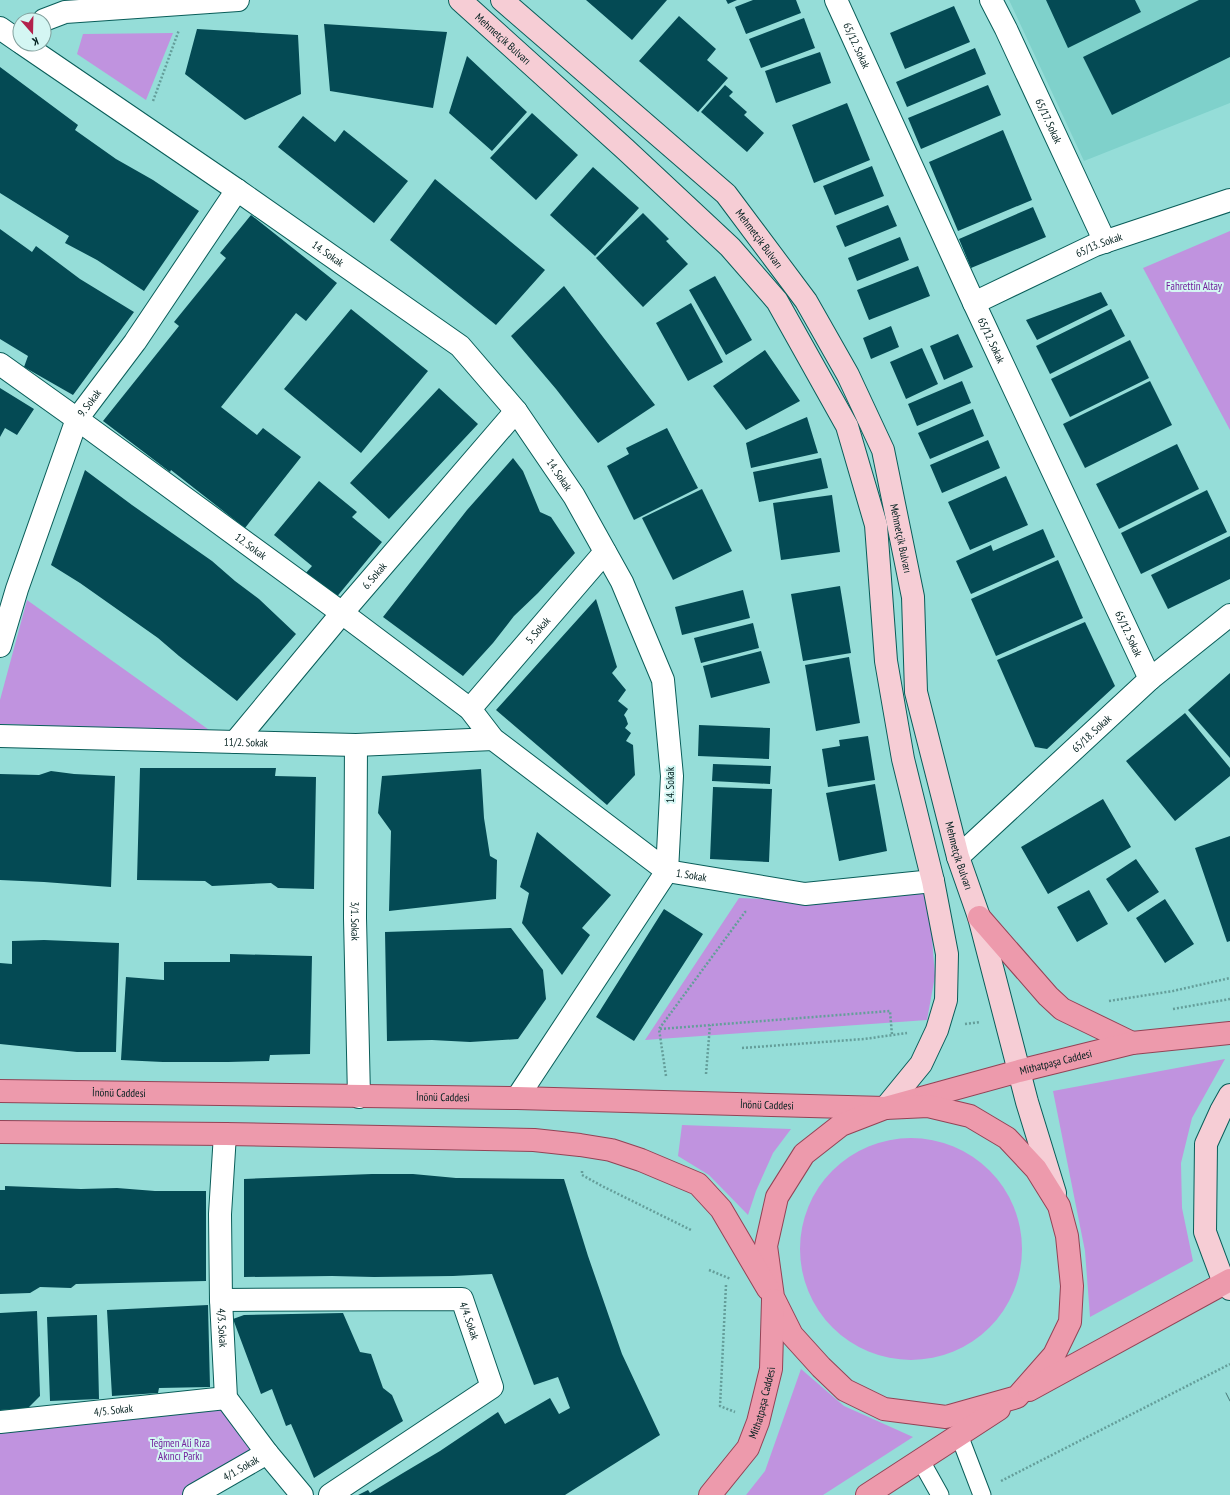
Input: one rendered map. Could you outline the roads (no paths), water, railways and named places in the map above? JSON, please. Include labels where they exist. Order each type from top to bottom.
[{"type":"main road","name":"Mehmetçik Bulvarı","points":[[460,0],[625,149],[730,247],[777,301],[847,426],[876,525],[886,662],[903,759],[933,880],[947,954],[946,1000],[937,1030],[921,1064],[885,1108]]},
{"type":"main road","name":"Mehmetçik Bulvarı","points":[[502,0],[726,194],[806,301],[848,374],[883,450],[913,597],[916,692],[958,858],[979,917],[1019,1072],[1059,1206]]},
{"type":"main road","points":[[979,917],[1048,996],[1062,1009],[1132,1043]]},
{"type":"main road","name":"Mithatpaşa Caddesi","points":[[885,1108],[1132,1043],[1230,1033]]},
{"type":"main road","name":"İnönü Caddesi","points":[[0,1091],[517,1098],[885,1108]]},
{"type":"main road","points":[[868,1495],[1017,1397],[1228,1284],[1205,1232],[1206,1144],[1230,1095]]},
{"type":"main road","points":[[0,1132],[225,1134],[534,1140],[611,1150],[641,1160],[698,1184],[721,1210],[773,1297],[792,1335],[821,1367],[845,1390],[884,1409],[946,1417],[1017,1397],[1054,1355],[1070,1322],[1072,1286],[1067,1236],[1059,1206],[1036,1169],[1007,1138],[970,1116],[928,1106],[885,1108],[841,1125],[804,1154],[777,1197],[766,1246],[773,1297]]},
{"type":"main road","name":"Mithatpaşa Caddesi","points":[[710,1495],[748,1448],[758,1422],[771,1369],[773,1297]]},
{"type":"street","points":[[52,17],[65,12],[237,0]]},
{"type":"street","name":"65/12. Sokak","points":[[836,0],[974,303],[1150,679]]},
{"type":"street","name":"65/17. Sokak","points":[[991,0],[1105,242]]},
{"type":"street","name":"14. Sokak","points":[[37,52],[460,346],[516,411],[574,496],[622,582],[663,680],[672,776],[667,871]]},
{"type":"street","name":"9. Sokak","points":[[0,646],[8,586],[77,419],[136,342],[237,190]]},
{"type":"street","name":"65/13. Sokak","points":[[974,303],[1105,242],[1230,200]]},
{"type":"street","name":"12. Sokak","points":[[0,364],[342,613],[470,709],[492,739]]},
{"type":"street","name":"6. Sokak","points":[[235,742],[342,613],[516,411]]},
{"type":"street","name":"5. Sokak","points":[[470,709],[605,552]]},
{"type":"street","name":"65/18. Sokak","points":[[958,858],[1150,679],[1230,615]]},
{"type":"street","name":"11/2. Sokak","points":[[0,736],[356,745],[492,739]]},
{"type":"street","name":"1. Sokak","points":[[492,739],[667,871],[805,894],[933,880]]},
{"type":"street","name":"3/1. Sokak","points":[[356,745],[355,918],[359,1097]]},
{"type":"street","points":[[517,1098],[667,871]]},
{"type":"street","name":"4/3. Sokak","points":[[225,1134],[220,1214],[221,1300],[226,1398]]},
{"type":"street","name":"4/4. Sokak","points":[[221,1300],[462,1299],[492,1387],[330,1495]]},
{"type":"street","points":[[226,1398],[267,1453],[302,1495]]},
{"type":"street","name":"4/5. Sokak","points":[[0,1422],[226,1398]]},
{"type":"street","name":"4/1. Sokak","points":[[194,1495],[267,1453]]},
{"type":"lane","points":[[959,1436],[981,1493]]},
{"type":"lane","points":[[921,1461],[940,1495]]},
{"type":"tram line","points":[[1226,1393],[1230,1401]]},
{"type":"park label","name":"Fahrettin Altay","points":[[1194,286]]},
{"type":"park label","name":"Teğmen Ali Rıza Akıncı Parkı","points":[[180,1449]]}]
